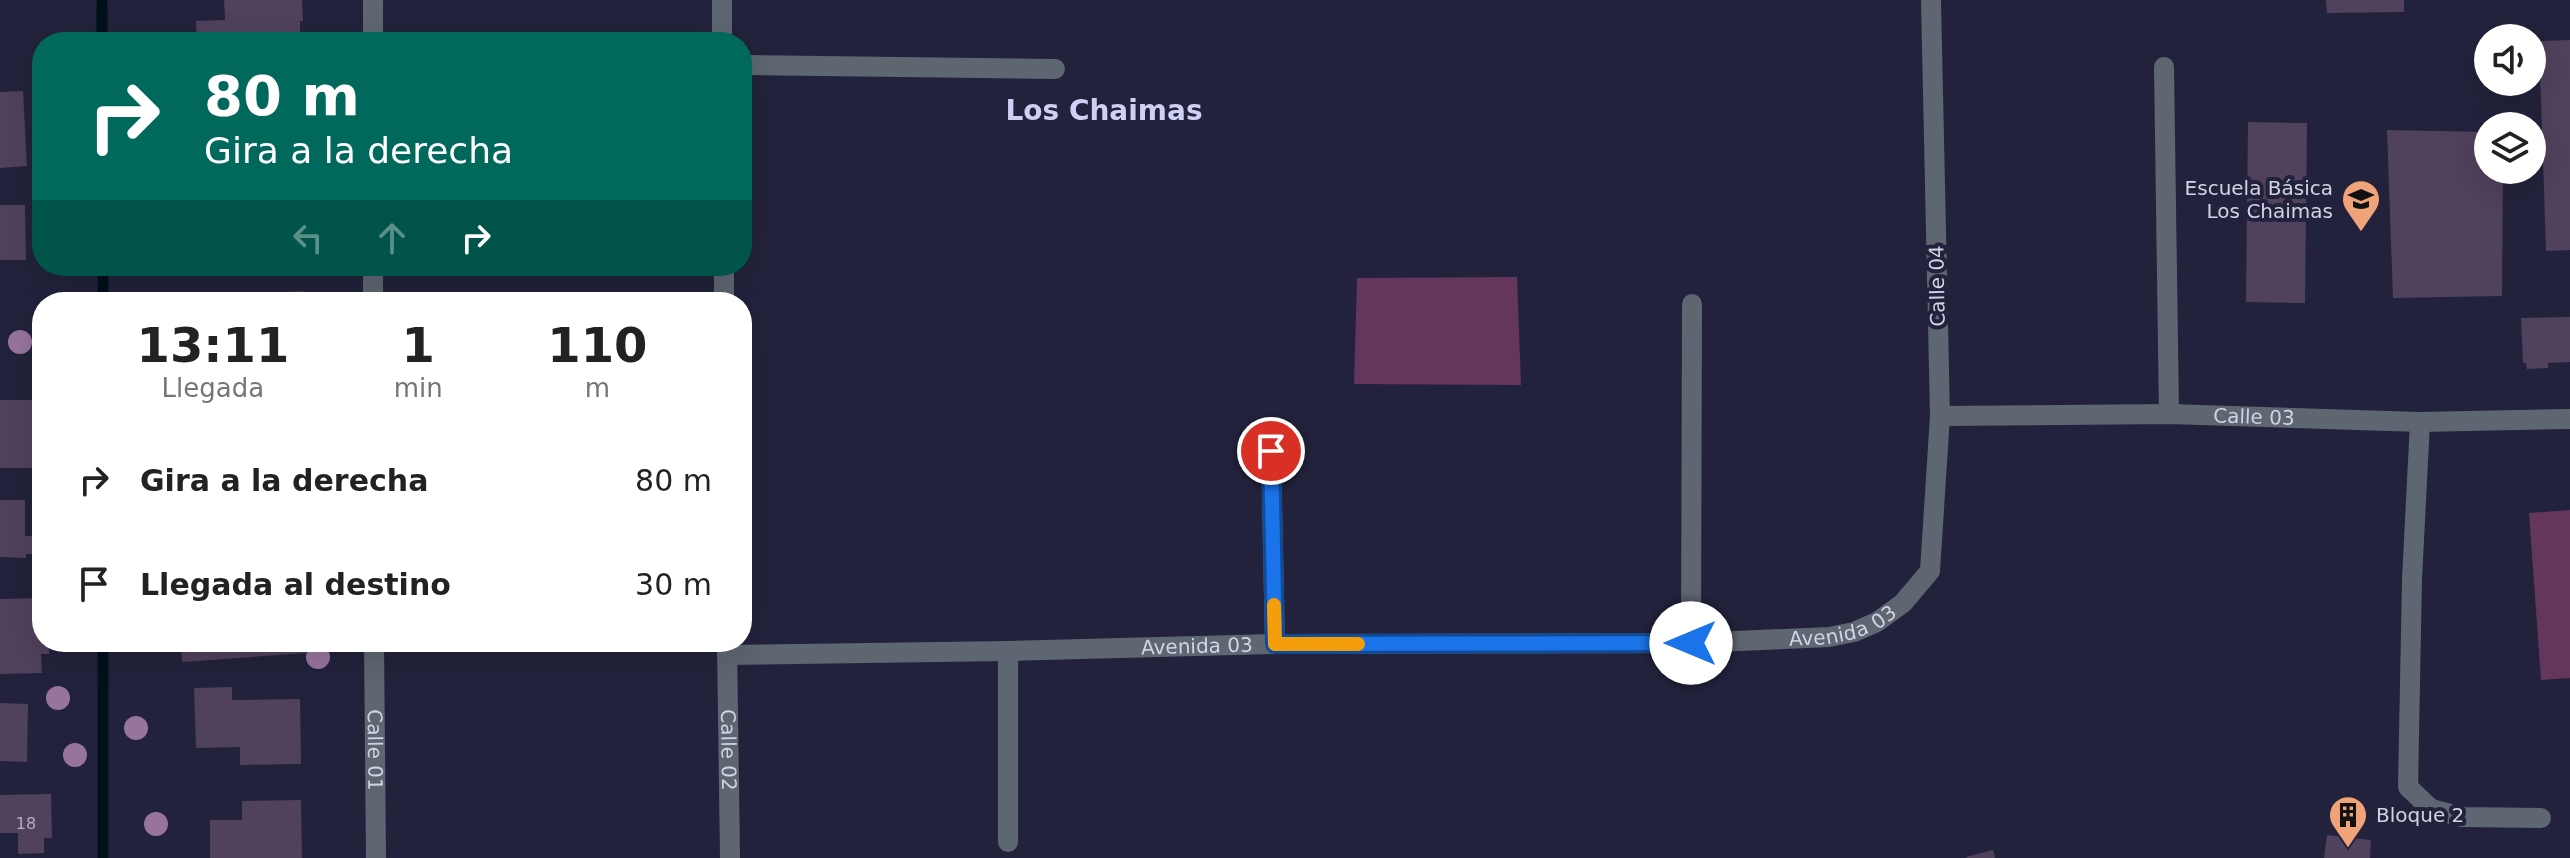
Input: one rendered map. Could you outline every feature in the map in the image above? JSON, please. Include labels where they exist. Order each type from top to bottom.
[{"type":"street","points":[[373,0],[373,32]]},
{"type":"street","points":[[722,0],[722,32]]},
{"type":"street","name":"Calle 04","points":[[1930,571],[1940,416],[1931,0]]},
{"type":"street","points":[[752,65],[1055,69]]},
{"type":"street","points":[[2164,67],[2169,414]]},
{"type":"street","points":[[1691,643],[1692,304]]},
{"type":"street","name":"Calle 03","points":[[1940,416],[2169,414],[2420,422],[2570,419]]},
{"type":"street","points":[[2420,422],[2411,608],[2408,787],[2431,809],[2462,817],[2541,818]]},
{"type":"street","points":[[1271,451],[1275,644]]},
{"type":"street","name":"Avenida 03","points":[[752,648],[1008,651],[1275,644],[1691,643],[1829,637],[1854,632],[1877,622],[1903,603],[1930,571]]},
{"type":"street","points":[[1008,651],[1008,842]]},
{"type":"street","name":"Calle 01","points":[[374,652],[376,858]]},
{"type":"street","name":"Calle 02","points":[[727,652],[730,858]]},
{"type":"shaded area","points":[[1517,277],[1521,385],[1354,384],[1357,278]]},
{"type":"shaded area","points":[[2570,510],[2570,678],[2541,680],[2529,513]]},
{"type":"building","points":[[224,0],[302,0],[300,32],[197,32],[196,21],[225,20]]},
{"type":"building","points":[[2326,0],[2404,0],[2404,12],[2327,13]]},
{"type":"building","points":[[2570,40],[2570,250],[2546,251],[2546,112],[2541,112],[2541,96],[2546,96],[2546,41]]},
{"type":"building","points":[[23,91],[27,166],[0,168],[0,92]]},
{"type":"building","points":[[2248,122],[2307,123],[2305,303],[2246,302]]},
{"type":"building","points":[[2387,130],[2474,132],[2474,184],[2503,184],[2502,296],[2393,298]]},
{"type":"building","points":[[0,205],[25,205],[26,260],[0,260]]},
{"type":"building","points":[[2570,317],[2570,362],[2548,363],[2548,368],[2527,369],[2526,363],[2523,363],[2521,318]]},
{"type":"building","points":[[0,400],[32,400],[32,468],[0,468]]},
{"type":"building","points":[[0,500],[25,500],[25,536],[32,536],[32,554],[26,554],[26,558],[0,557]]},
{"type":"building","points":[[32,598],[32,652],[49,652],[41,654],[42,673],[0,674],[0,599]]},
{"type":"building","points":[[182,652],[306,653],[182,662]]},
{"type":"building","points":[[232,687],[232,700],[300,699],[301,764],[240,765],[240,747],[196,748],[194,688]]},
{"type":"building","points":[[0,703],[28,704],[27,762],[0,761]]},
{"type":"building","points":[[51,794],[52,838],[44,838],[44,853],[18,854],[18,833],[0,833],[0,795]]},
{"type":"building","points":[[301,800],[302,858],[210,858],[210,820],[242,820],[242,801]]},
{"type":"building","name":"Bloque 2","points":[[2327,835],[2371,840],[2370,858],[2324,858]]},
{"type":"building","points":[[1993,850],[1995,858],[1966,858],[1966,857]]},
{"type":"waterway","points":[[102,0],[102,32]]},
{"type":"waterway","points":[[103,276],[103,292]]},
{"type":"waterway","points":[[103,652],[103,858]]},
{"type":"slow traffic","points":[[1274,605],[1275,644],[1358,644]]},
{"type":"place","name":"Escuela Básica Los Chaimas","points":[[2361,233]]},
{"type":"place","name":"Bloque 2","points":[[2348,849]]},
{"type":"district","name":"Los Chaimas","points":[[1104,110]]},
{"type":"route","points":[[1271,451],[1275,644],[1691,643]]}]
